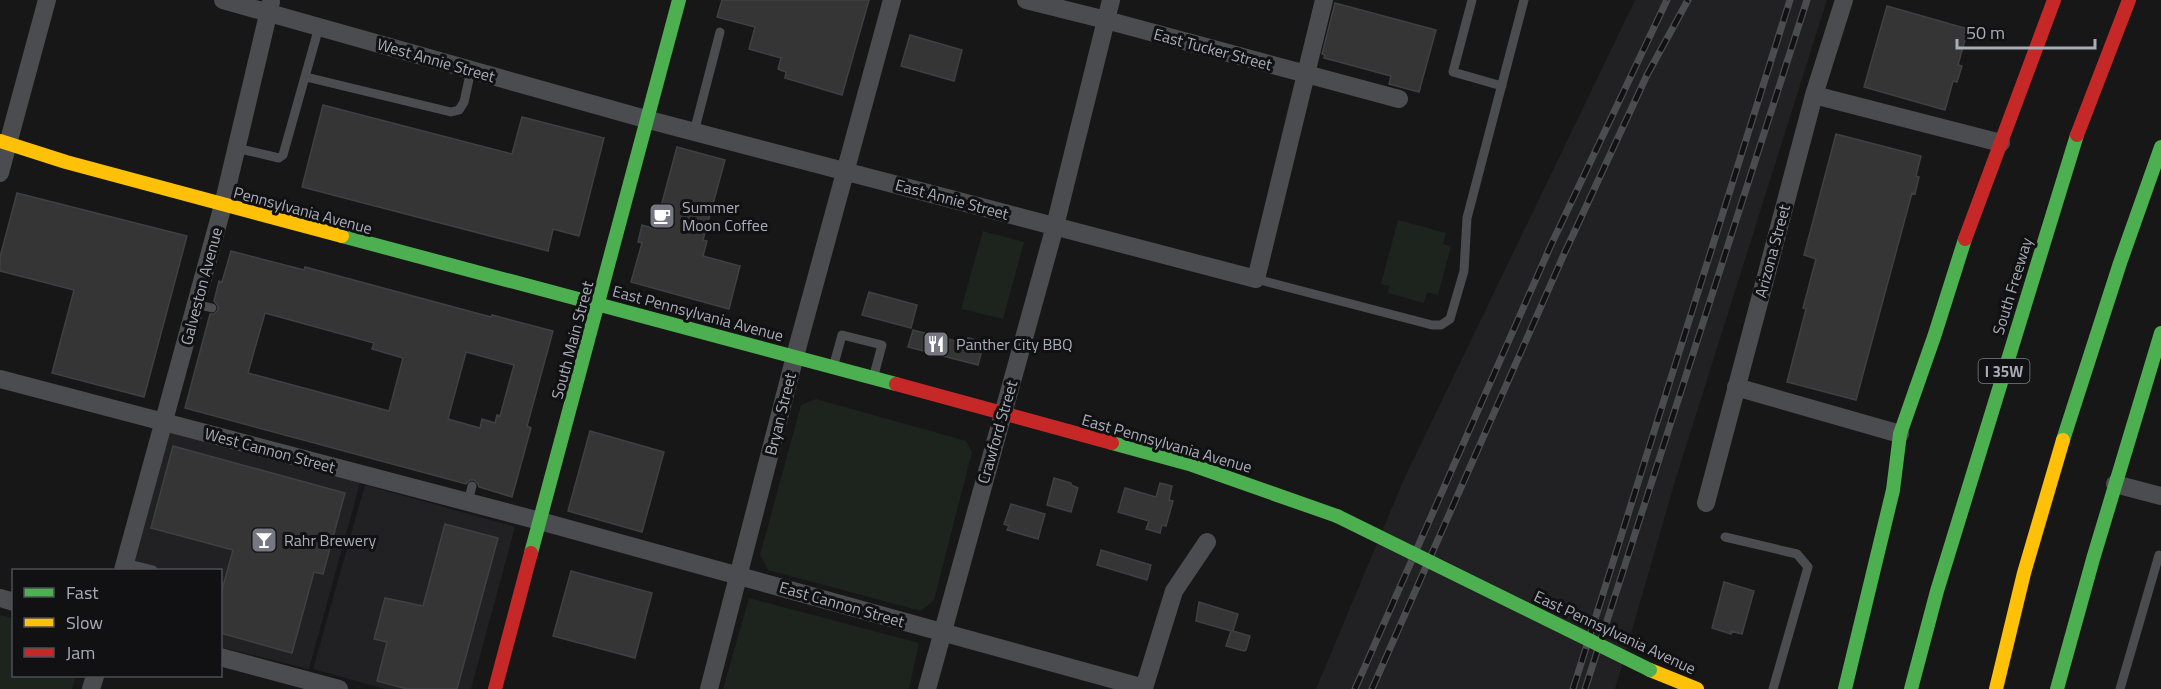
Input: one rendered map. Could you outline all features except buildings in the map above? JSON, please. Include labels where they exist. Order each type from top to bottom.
[{"type":"main road","name":"South Main Street","points":[[495,689],[649,120],[679,0]]},
{"type":"main road","points":[[1845,689],[1893,490],[1900,434],[1935,334],[1960,251],[2054,0]]},
{"type":"main road","name":"South Freeway","points":[[1909,689],[1936,591],[2071,150],[2129,0]]},
{"type":"main road","points":[[2071,150],[2100,35]]},
{"type":"main road","name":"Pennsylvania Avenue","points":[[4,142],[223,205],[599,304]]},
{"type":"main road","points":[[1996,689],[2034,538],[2120,263],[2161,147]]},
{"type":"main road","points":[[2034,538],[2130,274]]},
{"type":"main road","name":"East Pennsylvania Avenue","points":[[599,304],[1188,464],[1337,516],[1650,670],[1697,689]]},
{"type":"main road","points":[[2057,689],[2115,484],[2161,333]]},
{"type":"street","points":[[0,173],[4,142],[47,0]]},
{"type":"street","name":"West Annie Street","points":[[223,0],[269,6],[319,27],[649,120]]},
{"type":"street","name":"Bryan Street","points":[[709,689],[844,171],[892,0]]},
{"type":"street","name":"East Tucker Street","points":[[1026,0],[1399,99]]},
{"type":"street","name":"Crawford Street","points":[[927,689],[1055,226],[1112,0]]},
{"type":"street","points":[[1256,279],[1324,0]]},
{"type":"street","name":"Arizona Street","points":[[1706,502],[1814,94],[1844,0]]},
{"type":"street","name":"Galveston Avenue","points":[[124,566],[164,422],[204,306],[223,205],[269,6]]},
{"type":"street","points":[[1814,94],[2001,143]]},
{"type":"street","name":"East Annie Street","points":[[649,120],[1256,279]]},
{"type":"street","name":"West Cannon Street","points":[[0,379],[164,422],[470,494],[540,521]]},
{"type":"street","points":[[1736,387],[1900,434]]},
{"type":"street","points":[[2115,484],[2161,496]]},
{"type":"street","name":"East Cannon Street","points":[[540,521],[1144,688]]},
{"type":"street","points":[[1144,688],[1174,591],[1207,542]]},
{"type":"street","points":[[222,658],[339,689]]},
{"type":"lane","points":[[1472,0],[1453,72],[1502,86]]},
{"type":"lane","points":[[1256,279],[1432,325],[1441,325],[1450,319],[1464,271],[1467,218],[1524,0]]},
{"type":"lane","points":[[236,148],[279,158],[283,155],[319,27]]},
{"type":"lane","points":[[694,132],[720,32]]},
{"type":"lane","points":[[306,77],[451,112],[459,110],[464,102],[471,70]]},
{"type":"lane","points":[[833,366],[842,334],[882,345],[873,378]]},
{"type":"lane","points":[[1725,537],[1797,554],[1808,567],[1773,689]]},
{"type":"lane","points":[[2120,689],[2159,555]]},
{"type":"lane","points":[[124,566],[146,569]]},
{"type":"shaded area","points":[[1635,0],[1827,0],[1676,478],[1615,689],[1316,689],[1404,479]]},
{"type":"shaded area","points":[[1398,220],[1446,233],[1443,244],[1451,246],[1438,295],[1427,292],[1424,303],[1388,293],[1389,286],[1381,284]]},
{"type":"shaded area","points":[[983,231],[1024,242],[1003,319],[961,309]]},
{"type":"shaded area","points":[[816,399],[966,441],[972,452],[934,600],[921,611],[768,570],[760,555],[801,405]]},
{"type":"shaded area","name":"Rahr Brewery","points":[[167,431],[360,483],[309,669],[222,647],[222,569],[132,569]]},
{"type":"shaded area","points":[[365,485],[515,527],[471,689],[385,689],[313,669]]},
{"type":"shaded area","points":[[749,598],[919,643],[909,689],[723,689]]},
{"type":"shaded area","points":[[0,615],[12,618],[12,677],[76,677],[72,689],[0,689]]},
{"type":"railway","points":[[1355,689],[1551,245],[1667,0]]},
{"type":"railway","points":[[1372,689],[1565,252],[1647,75],[1688,0]]},
{"type":"railway","points":[[1573,689],[1790,0]]},
{"type":"railway","points":[[1585,689],[1807,0]]},
{"type":"traffic: fast","points":[[531,553],[679,0]]},
{"type":"traffic: fast","points":[[1911,689],[1937,591],[2077,135]]},
{"type":"traffic: fast","points":[[2063,440],[2120,263],[2161,147]]},
{"type":"traffic: fast","points":[[342,236],[896,384]]},
{"type":"traffic: fast","points":[[1845,689],[1893,490],[1900,434],[1965,239]]},
{"type":"traffic: fast","points":[[2057,689],[2093,559],[2161,333]]},
{"type":"traffic: fast","points":[[1112,443],[1189,464],[1337,516]]},
{"type":"traffic: fast","points":[[1337,516],[1650,670]]},
{"type":"traffic: slow","points":[[0,141],[66,162],[342,236]]},
{"type":"traffic: slow","points":[[1996,689],[2024,573],[2063,440]]},
{"type":"traffic: slow","points":[[1650,670],[1697,689]]},
{"type":"traffic: jam","points":[[1965,239],[2054,0]]},
{"type":"traffic: jam","points":[[2077,135],[2129,0]]},
{"type":"traffic: jam","points":[[896,384],[1112,443]]},
{"type":"traffic: jam","points":[[495,689],[531,553]]},
{"type":"place","name":"Summer Moon Coffee","points":[[662,216]]},
{"type":"place","name":"Panther City BBQ","points":[[936,344]]},
{"type":"place","name":"Rahr Brewery","points":[[264,540]]}]
